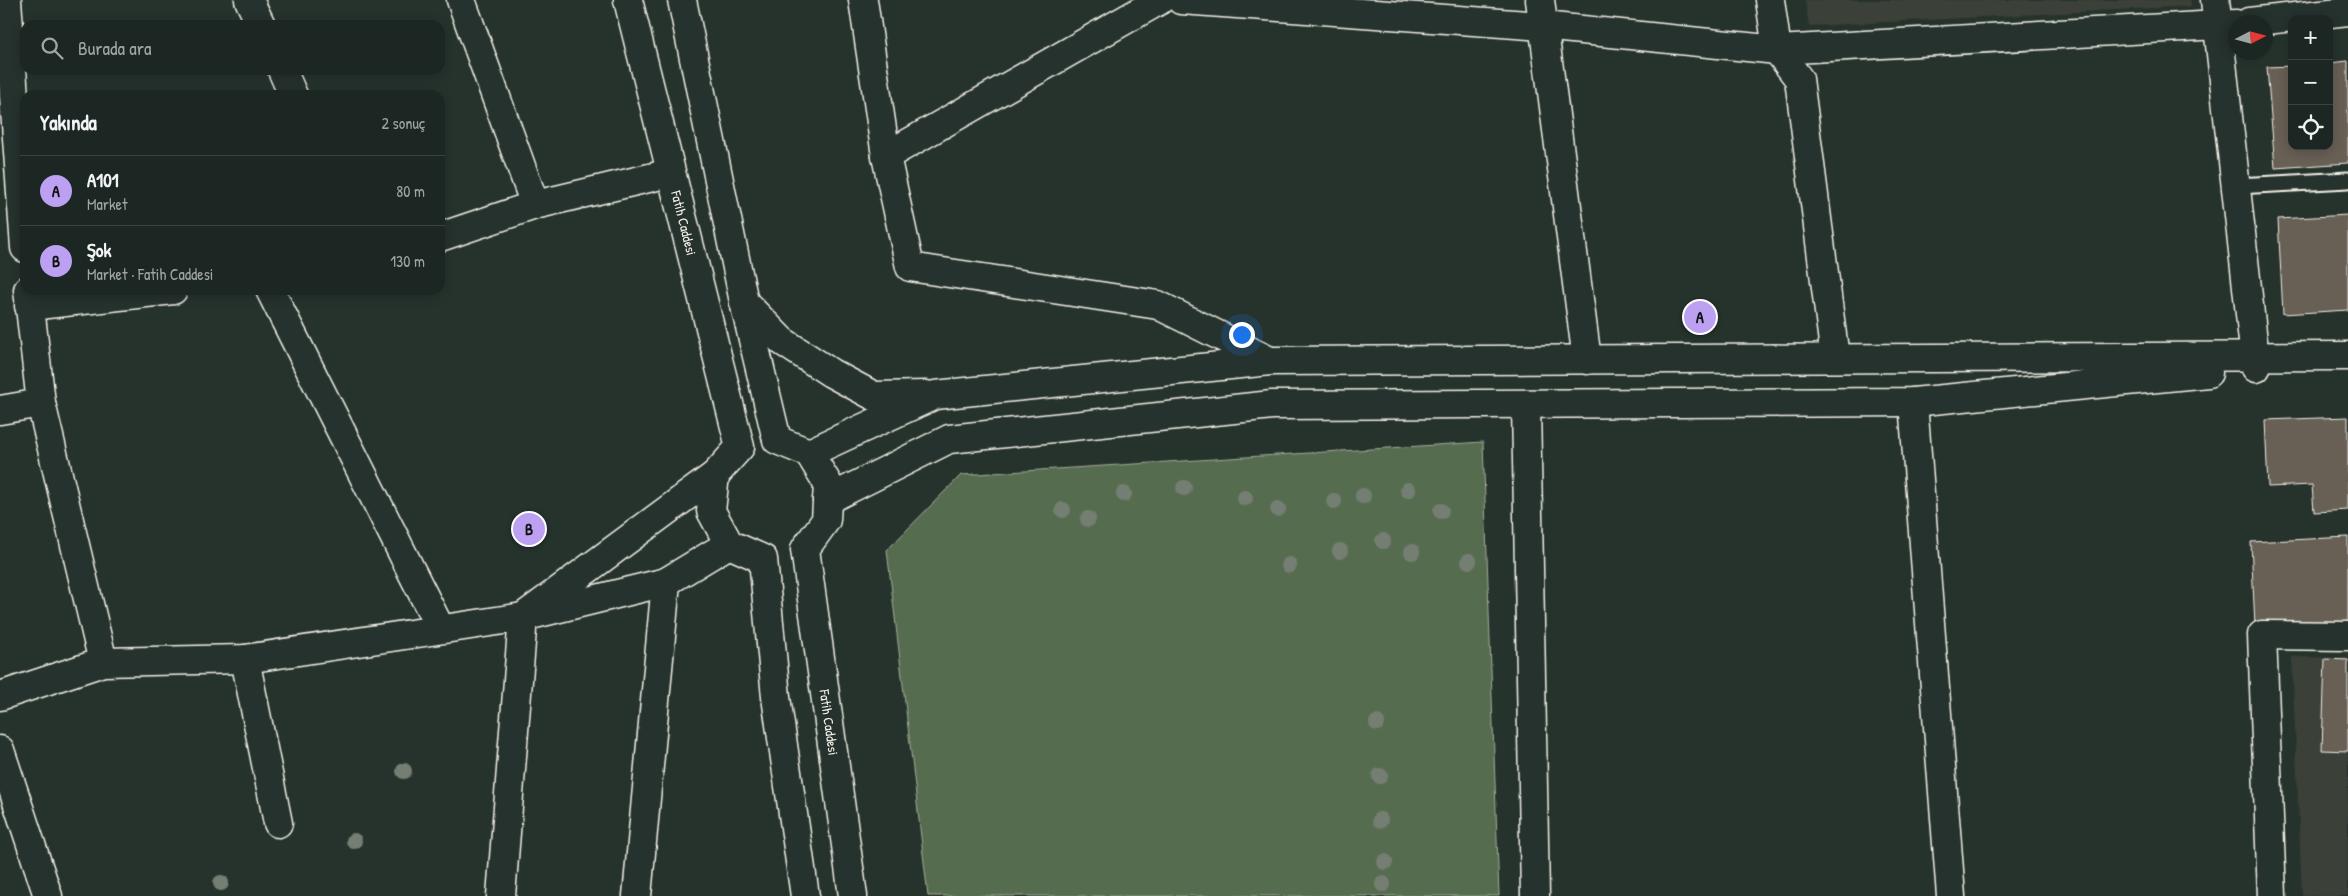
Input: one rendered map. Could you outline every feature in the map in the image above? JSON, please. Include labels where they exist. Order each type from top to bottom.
[{"type":"street","points":[[7,0],[20,179]]},
{"type":"street","points":[[249,0],[258,20]]},
{"type":"street","points":[[461,0],[535,205]]},
{"type":"street","name":"Fatih Caddesi","points":[[628,0],[740,447]]},
{"type":"street","points":[[682,0],[744,302],[776,440]]},
{"type":"street","points":[[863,0],[886,156],[910,266],[1158,305],[1270,361]]},
{"type":"street","points":[[886,156],[1160,0]]},
{"type":"street","points":[[1181,0],[1544,26],[1776,50],[2223,17],[2236,186],[2255,362]]},
{"type":"street","points":[[1540,0],[1586,360]]},
{"type":"street","points":[[1770,0],[1776,50],[1799,79],[1835,358]]},
{"type":"street","points":[[2273,19],[2348,11]]},
{"type":"street","points":[[284,75],[291,90]]},
{"type":"street","points":[[445,235],[535,205],[670,173]]},
{"type":"street","points":[[83,295],[29,298],[41,403],[103,662]]},
{"type":"street","points":[[273,295],[440,628]]},
{"type":"street","points":[[744,302],[782,341],[831,373],[874,396],[935,395],[1270,361],[1835,358],[2255,362]]},
{"type":"street","points":[[827,500],[949,439],[1272,405],[1913,402],[2255,362],[2348,357]]},
{"type":"street","points":[[809,453],[935,395]]},
{"type":"street","points":[[1913,402],[1951,896]]},
{"type":"street","points":[[0,410],[41,403]]},
{"type":"street","points":[[1526,404],[1536,896]]},
{"type":"street","points":[[501,896],[522,617],[715,475],[740,447],[776,440],[809,453],[828,484],[826,520],[805,548],[763,560],[729,544],[711,511],[715,475]]},
{"type":"street","points":[[0,696],[103,662],[245,659],[522,617],[666,582],[729,544]]},
{"type":"street","name":"Fatih Caddesi","points":[[805,548],[853,896]]},
{"type":"street","points":[[763,560],[776,697],[805,896]]},
{"type":"street","points":[[637,896],[666,582]]},
{"type":"street","points":[[2272,896],[2262,635],[2348,636]]},
{"type":"street","points":[[245,659],[278,823]]},
{"type":"street","points":[[0,750],[48,896]]},
{"type":"lane","points":[[2236,186],[2348,180]]},
{"type":"shaded area","points":[[1805,0],[2190,0],[2191,6],[1809,26]]},
{"type":"shaded area","points":[[2292,657],[2348,658],[2348,896],[2302,896]]},
{"type":"green space","points":[[1483,442],[1499,896],[928,896],[887,550],[961,475]]},
{"type":"building","points":[[2348,61],[2348,163],[2275,168],[2267,67],[2288,66],[2288,150],[2333,150],[2333,63]]},
{"type":"building","points":[[2348,215],[2348,310],[2283,314],[2278,219]]},
{"type":"building","points":[[2348,417],[2348,510],[2314,512],[2312,485],[2268,487],[2265,420]]},
{"type":"building","points":[[2348,537],[2348,632],[2255,626],[2251,542]]},
{"type":"building","points":[[2325,659],[2348,660],[2348,751],[2322,750]]},
{"type":"place","name":"A101","points":[[1700,317]]},
{"type":"place","name":"Şok","points":[[529,529]]}]
